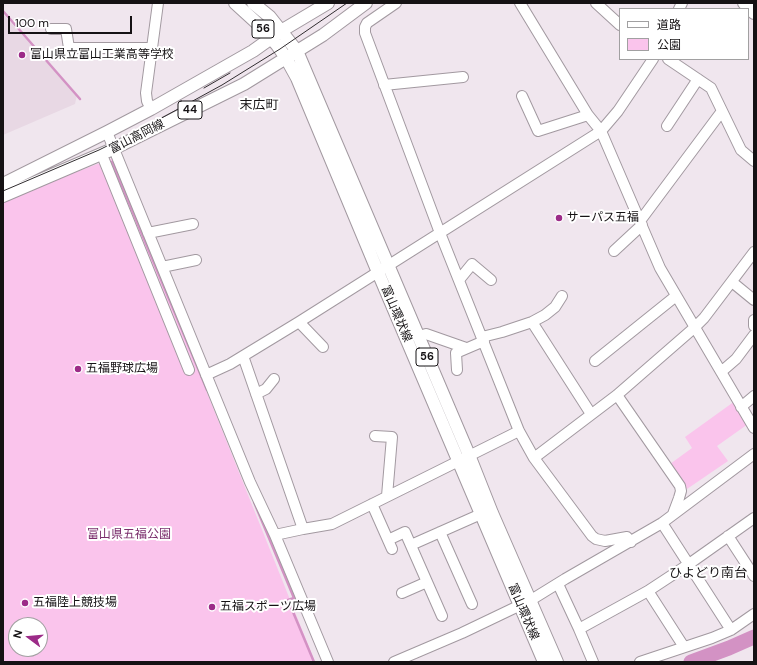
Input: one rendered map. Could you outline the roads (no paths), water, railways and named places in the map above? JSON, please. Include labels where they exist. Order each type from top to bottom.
[{"type":"main road","name":"富山環状線","points":[[235,3],[271,38],[286,58],[297,78],[481,514],[556,662]]},
{"type":"main road","name":"富山環状線","points":[[253,3],[270,17],[297,51],[469,455],[526,603],[544,662]]},
{"type":"main road","name":"富山高岡線","points":[[3,184],[151,109],[254,51],[281,30],[328,3]]},
{"type":"main road","name":"富山高岡線","points":[[3,196],[113,150],[244,84],[323,35],[366,3]]},
{"type":"main road","points":[[744,3],[754,13]]},
{"type":"street","points":[[151,109],[147,101],[146,93],[158,3]]},
{"type":"street","points":[[396,3],[367,24],[365,27],[365,33],[440,233],[520,431],[534,458],[592,536],[596,539],[605,541],[627,537],[631,542]]},
{"type":"street","points":[[520,3],[588,115],[601,131],[660,268],[754,428]]},
{"type":"street","points":[[596,3],[619,24]]},
{"type":"street","points":[[50,29],[66,29],[69,48],[152,48]]},
{"type":"street","points":[[206,375],[230,364],[299,322],[601,131],[618,111],[652,60]]},
{"type":"street","points":[[670,60],[711,88],[741,150],[754,161]]},
{"type":"street","points":[[384,85],[463,77]]},
{"type":"street","points":[[667,126],[698,79]]},
{"type":"street","points":[[522,96],[538,131],[588,115]]},
{"type":"street","points":[[614,251],[641,223],[722,111]]},
{"type":"street","points":[[107,132],[113,150],[250,482],[275,535],[328,662]]},
{"type":"street","points":[[104,160],[189,370]]},
{"type":"street","points":[[148,233],[193,224]]},
{"type":"street","points":[[534,458],[617,395],[694,328],[704,318],[754,252]]},
{"type":"street","points":[[162,267],[196,260]]},
{"type":"street","points":[[459,280],[472,264],[491,280]]},
{"type":"street","points":[[732,282],[754,300]]},
{"type":"street","points":[[457,370],[456,353],[483,339],[532,322],[545,315],[555,307],[562,296]]},
{"type":"street","points":[[595,361],[676,296]]},
{"type":"street","points":[[754,320],[754,326]]},
{"type":"street","points":[[299,322],[323,347]]},
{"type":"street","points":[[532,322],[591,414]]},
{"type":"street","points":[[419,336],[426,334],[466,348]]},
{"type":"street","points":[[722,372],[736,359],[754,335]]},
{"type":"street","points":[[243,356],[303,528]]},
{"type":"street","points":[[256,394],[266,389],[274,380]]},
{"type":"street","points":[[617,395],[680,486],[681,491],[672,515]]},
{"type":"street","points":[[741,407],[754,396]]},
{"type":"street","points":[[275,535],[303,528],[332,524],[520,431]]},
{"type":"street","points":[[375,436],[392,437],[387,496]]},
{"type":"street","points":[[394,662],[462,633],[526,603],[662,523],[752,460]]},
{"type":"street","points":[[372,504],[392,549]]},
{"type":"street","points":[[411,545],[481,514]]},
{"type":"street","points":[[579,629],[648,591],[754,518]]},
{"type":"street","points":[[662,523],[731,630]]},
{"type":"street","points":[[388,540],[405,532],[442,616]]},
{"type":"street","points":[[440,532],[472,604]]},
{"type":"street","points":[[728,536],[754,576]]},
{"type":"street","points":[[402,592],[427,582]]},
{"type":"street","points":[[558,584],[593,662]]},
{"type":"street","points":[[648,591],[684,647]]},
{"type":"street","points":[[640,662],[731,630],[754,614]]},
{"type":"waterway","points":[[3,11],[80,99]]},
{"type":"waterway","points":[[112,162],[207,390]]},
{"type":"waterway","points":[[254,502],[294,598],[288,600],[314,662]]},
{"type":"waterway","points":[[691,662],[754,637]]},
{"type":"tram line","points":[[3,191],[99,150],[147,126],[222,85],[280,49],[347,3]]},
{"type":"tram line","points":[[204,88],[230,73]]},
{"type":"place","name":"富山県立富山工業高等学校","points":[[22,55]]},
{"type":"place","name":"サーパス五福","points":[[559,218]]},
{"type":"place","name":"五福野球広場","points":[[78,369]]},
{"type":"place","name":"五福陸上競技場","points":[[25,603]]},
{"type":"place","name":"五福スポーツ広場","points":[[212,607]]},
{"type":"district","name":"末広町","points":[[259,106]]},
{"type":"district","name":"ひよどり南台","points":[[708,574]]},
{"type":"park label","name":"富山県五福公園","points":[[129,535]]}]
